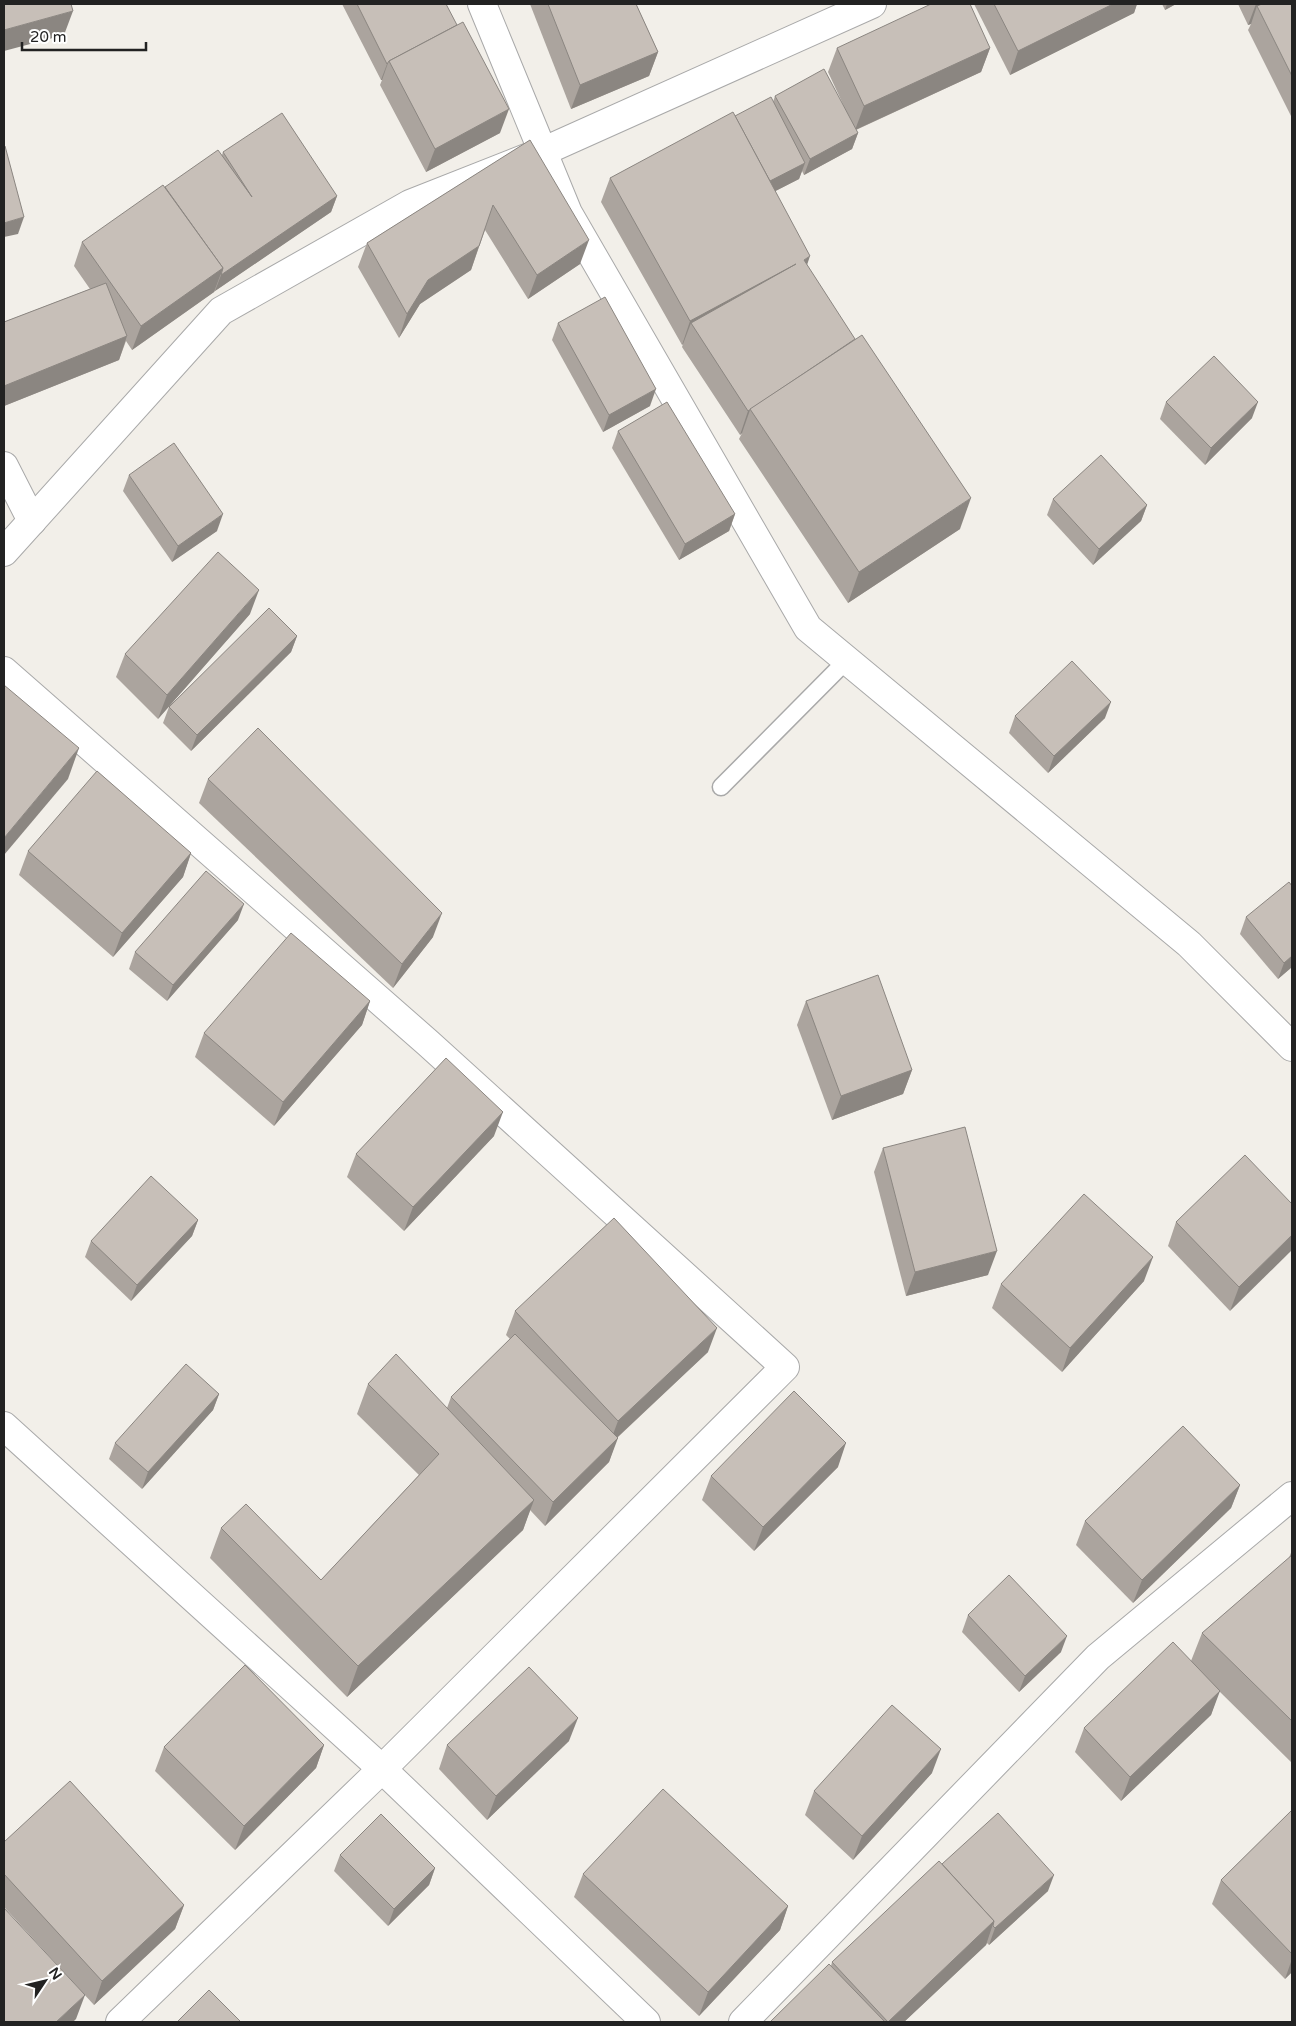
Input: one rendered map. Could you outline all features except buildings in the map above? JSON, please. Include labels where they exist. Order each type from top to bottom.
[{"type":"street","points":[[482,4],[568,213],[808,628],[1189,944],[1292,1047]]},
{"type":"street","points":[[4,552],[221,311],[410,204],[542,152],[872,4]]},
{"type":"street","points":[[4,466],[32,521]]},
{"type":"street","points":[[4,671],[428,1043],[785,1367],[382,1770],[120,2022]]},
{"type":"street","points":[[4,1426],[382,1770],[646,2022]]},
{"type":"street","points":[[743,2022],[1098,1657],[1292,1496]]},
{"type":"lane","points":[[720,787],[846,661]]}]
